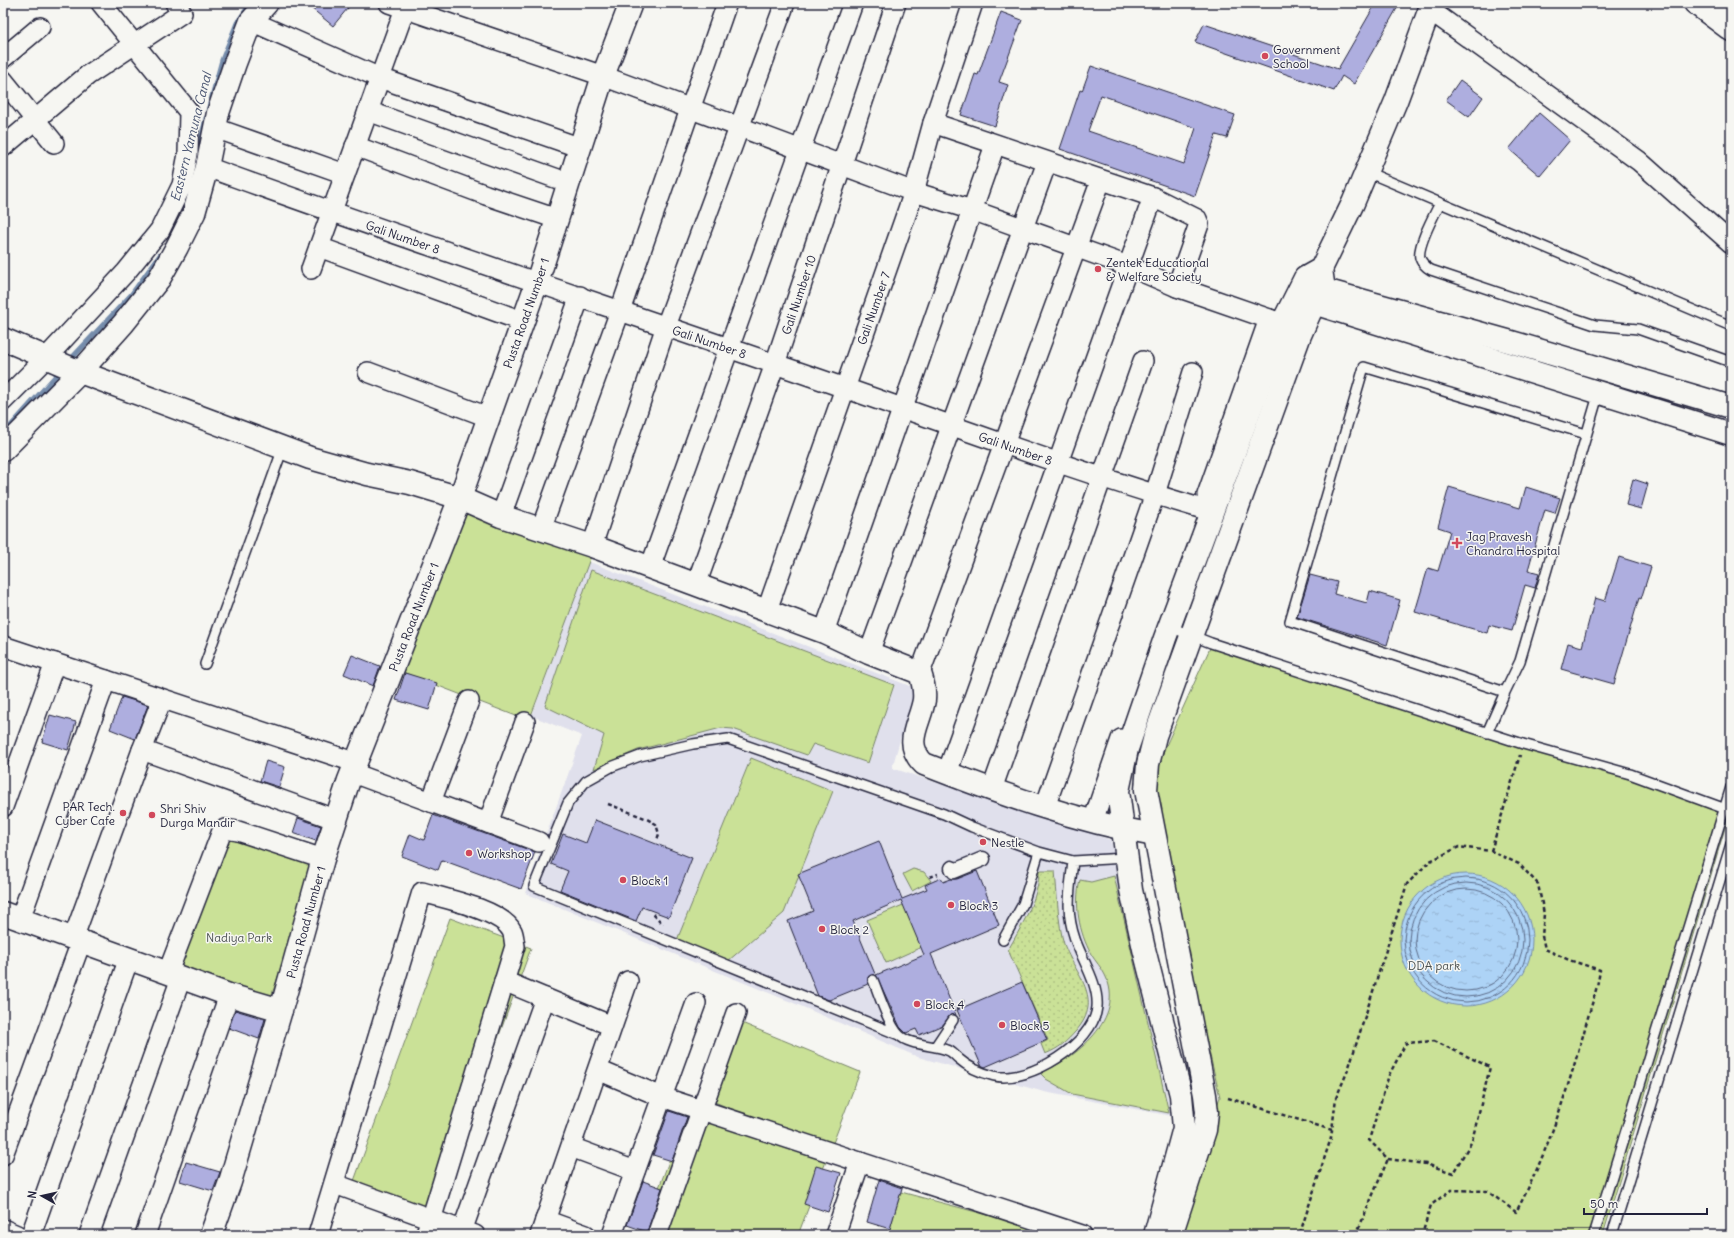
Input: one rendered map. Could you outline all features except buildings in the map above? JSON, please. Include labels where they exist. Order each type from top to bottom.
[{"type":"street","points":[[3,401],[48,359],[126,272],[160,230],[182,185],[188,154],[190,112],[101,3]]},
{"type":"street","points":[[3,147],[88,75],[182,13],[175,3]]},
{"type":"street","points":[[3,450],[76,370],[123,324],[159,279],[194,213],[207,167],[218,113],[234,63],[252,21],[267,3]]},
{"type":"street","name":"Pusta Road Number 1","points":[[211,1235],[230,1182],[281,1010],[323,859],[355,768],[460,498],[537,282],[603,76],[631,3]]},
{"type":"street","points":[[541,529],[620,311],[727,3]]},
{"type":"street","points":[[592,546],[666,326],[785,3]]},
{"type":"street","points":[[650,568],[853,3]]},
{"type":"street","name":"Gali Number 10","points":[[696,585],[775,364],[896,3]]},
{"type":"street","name":"Gali Number 7","points":[[767,610],[914,192],[933,123],[973,3]]},
{"type":"street","points":[[1695,3],[1731,30]]},
{"type":"street","points":[[1722,3],[1731,9]]},
{"type":"street","points":[[311,269],[380,78],[401,5],[690,107],[914,192],[1024,228],[1076,249],[1128,266],[1177,287],[1275,322]]},
{"type":"street","points":[[1171,1235],[1205,1130],[1207,1112],[1146,790],[1148,764],[1155,736],[1190,636],[1298,343],[1311,288],[1367,172],[1396,101],[1431,6],[1639,161],[1731,243]]},
{"type":"street","points":[[252,21],[380,78],[581,148]]},
{"type":"street","points":[[3,58],[40,26]]},
{"type":"street","points":[[3,80],[54,143]]},
{"type":"street","points":[[368,111],[569,183]]},
{"type":"street","points":[[933,123],[1153,197],[1195,218],[1198,222],[1177,287]]},
{"type":"street","points":[[215,128],[345,174]]},
{"type":"street","points":[[824,632],[995,144]]},
{"type":"street","points":[[355,146],[486,195],[558,219]]},
{"type":"street","points":[[869,653],[1047,162]]},
{"type":"street","name":"Gali Number 8","points":[[207,167],[332,212],[580,296],[1004,444],[1208,511]]},
{"type":"street","points":[[1101,180],[920,673],[924,685],[924,700],[914,735],[915,752],[916,757],[924,764],[992,789],[1045,807],[1122,830],[1154,835]]},
{"type":"street","points":[[947,773],[1153,197]]},
{"type":"street","points":[[319,247],[522,321]]},
{"type":"street","points":[[1093,821],[1208,511],[1275,322],[1311,288]]},
{"type":"street","points":[[1311,288],[1599,392],[1731,434]]},
{"type":"street","points":[[1311,288],[1523,345],[1731,407]]},
{"type":"street","points":[[501,516],[580,296]]},
{"type":"street","points":[[3,339],[76,370],[310,458],[367,474],[410,483],[460,498],[501,516],[592,546],[824,632],[869,653],[920,673]]},
{"type":"street","points":[[992,789],[1143,361]]},
{"type":"street","points":[[368,372],[488,418]]},
{"type":"street","points":[[1045,807],[1155,494],[1193,372]]},
{"type":"street","points":[[1155,1235],[1184,1128],[1181,1095],[1144,949],[1131,890],[1118,791],[1127,749],[1170,627],[1208,511]]},
{"type":"street","points":[[4,648],[55,663],[162,699],[355,768],[431,802],[539,842]]},
{"type":"street","points":[[3,807],[55,663]]},
{"type":"street","points":[[106,680],[12,916],[229,995],[281,1010]]},
{"type":"street","points":[[3,1154],[142,750],[162,699]]},
{"type":"street","points":[[431,802],[469,701]]},
{"type":"street","points":[[488,823],[525,722]]},
{"type":"street","points":[[142,750],[337,820]]},
{"type":"street","points":[[89,1235],[222,832],[225,828],[238,831],[323,859]]},
{"type":"street","points":[[952,868],[954,871],[984,859]]},
{"type":"street","points":[[318,1235],[335,1184],[422,892],[480,910],[502,919],[512,931],[515,946],[428,1228]]},
{"type":"street","points":[[31,1235],[129,958]]},
{"type":"street","points":[[504,981],[612,1026]]},
{"type":"street","points":[[586,1235],[543,1227],[628,981]]},
{"type":"street","points":[[145,1235],[229,995]]},
{"type":"street","points":[[335,1184],[428,1228],[468,1233],[545,998]]},
{"type":"street","points":[[612,1235],[696,1003]]},
{"type":"street","points":[[657,1235],[700,1109],[736,1014]]},
{"type":"street","points":[[598,1070],[662,1097],[1078,1234]]},
{"type":"street","points":[[571,1147],[636,1171]]},
{"type":"street","points":[[835,1235],[860,1162]]},
{"type":"street","points":[[3,1230],[17,1235]]},
{"type":"lane","points":[[1367,172],[1731,326]]},
{"type":"lane","points":[[1440,203],[1421,246],[1420,258],[1423,264],[1431,270],[1595,326],[1638,329],[1731,362]]},
{"type":"lane","points":[[1505,692],[1290,620],[1364,367],[1586,434]]},
{"type":"lane","points":[[1487,733],[1520,660],[1599,392]]},
{"type":"lane","points":[[205,664],[283,448]]},
{"type":"lane","points":[[1170,627],[1190,636],[1487,733],[1630,774],[1728,810]]},
{"type":"lane","points":[[1073,861],[1068,906],[1075,938],[1095,989],[1097,1007],[1092,1026],[1067,1052],[1029,1073],[1012,1076],[996,1076],[974,1069],[949,1050],[921,1044],[534,886],[568,803],[586,781],[611,767],[640,756],[693,744],[728,739],[944,814],[972,827],[1039,852],[1073,861],[1126,858]]},
{"type":"lane","points":[[1594,1235],[1728,810],[1731,787]]},
{"type":"lane","points":[[1612,1235],[1731,844]]},
{"type":"lane","points":[[1003,940],[1023,904],[1039,852]]},
{"type":"lane","points":[[873,980],[892,1027],[899,1035]]},
{"type":"lane","points":[[935,1047],[954,1016]]},
{"type":"path","points":[[1491,851],[1523,744]]},
{"type":"path","points":[[608,804],[645,818],[656,824],[659,834],[657,840]]},
{"type":"path","points":[[1307,1235],[1300,1233],[1332,1130],[1336,1098],[1348,1070],[1407,884],[1430,861],[1458,847],[1491,851],[1519,864],[1538,884],[1544,914],[1542,936],[1545,949],[1569,960],[1600,970],[1598,989],[1569,1086],[1533,1181],[1516,1212],[1487,1192],[1452,1190],[1431,1205],[1422,1235]]},
{"type":"path","points":[[654,914],[664,925]]},
{"type":"path","points":[[954,1016],[964,1000]]},
{"type":"path","points":[[1434,1041],[1490,1067],[1472,1141],[1453,1173],[1426,1164],[1388,1159],[1369,1140],[1389,1075],[1406,1044],[1434,1041]]},
{"type":"path","points":[[1228,1098],[1332,1130]]},
{"type":"path","points":[[1356,1235],[1388,1159]]},
{"type":"shaded area","points":[[587,561],[915,688],[892,768],[1111,840],[1172,1116],[1044,1092],[918,1057],[796,1004],[525,893],[582,736],[532,716]]},
{"type":"green space","points":[[463,499],[594,548],[529,721],[392,668]]},
{"type":"green space","points":[[591,570],[894,685],[868,763],[813,744],[807,755],[733,729],[721,728],[638,750],[594,769],[604,735],[545,706]]},
{"type":"green space","name":"DDA park","points":[[1210,648],[1524,742],[1731,808],[1603,1235],[1172,1235],[1220,1097],[1146,790]]},
{"type":"green space","points":[[751,758],[833,791],[784,913],[728,961],[677,940]]},
{"type":"green space","name":"Nadiya Park","points":[[232,829],[319,863],[268,1005],[168,972]]},
{"type":"green space","points":[[913,869],[924,872],[931,881],[912,891],[903,874]]},
{"type":"green space","points":[[1039,871],[1055,871],[1059,918],[1064,944],[1085,987],[1088,997],[1088,1008],[1084,1019],[1076,1031],[1062,1044],[1045,1054],[1041,1044],[1048,1040],[1008,950],[1033,901]]},
{"type":"green space","points":[[1114,876],[1169,1113],[1072,1094],[1046,1079],[1040,1073],[1054,1067],[1082,1047],[1094,1035],[1103,1021],[1109,1006],[1110,991],[1105,975],[1091,954],[1083,937],[1078,909],[1078,889],[1080,880],[1091,882]]},
{"type":"green space","points":[[908,903],[926,945],[886,963],[867,920]]},
{"type":"green space","points":[[450,918],[531,948],[435,1210],[354,1181]]},
{"type":"green space","points":[[737,1021],[860,1072],[798,1235],[641,1235],[690,1106],[823,1149],[708,1099]]},
{"type":"green space","points":[[901,1192],[1029,1226],[1026,1235],[888,1235]]},
{"type":"water","points":[[1472,874],[1491,879],[1503,885],[1513,893],[1521,903],[1527,915],[1531,927],[1531,953],[1527,965],[1521,977],[1513,987],[1503,995],[1491,1001],[1479,1005],[1460,1006],[1441,1001],[1429,995],[1419,987],[1411,977],[1405,965],[1401,953],[1400,934],[1405,915],[1411,903],[1419,893],[1429,885],[1441,879],[1453,875]]},
{"type":"waterway","name":"Eastern Yamuna Canal","points":[[208,111],[222,60],[237,23],[251,3]]},
{"type":"waterway","name":"Eastern Yamuna Canal","points":[[196,161],[206,118]]},
{"type":"waterway","name":"Eastern Yamuna Canal","points":[[69,361],[131,295],[160,255]]},
{"type":"waterway","name":"Eastern Yamuna Canal","points":[[9,428],[61,370]]},
{"type":"place","name":"Government School","points":[[1265,56]]},
{"type":"place","name":"Zentek Educational & Welfare Society","points":[[1098,269]]},
{"type":"place","name":"Jag Pravesh Chandra Hospital","points":[[1457,543]]},
{"type":"place","name":"PAR Tech. Cyber Cafe","points":[[123,813]]},
{"type":"place","name":"Shri Shiv Durga Mandir","points":[[152,815]]},
{"type":"place","name":"Nestle","points":[[983,842]]},
{"type":"place","name":"Workshop","points":[[469,853]]},
{"type":"place","name":"Block 1","points":[[623,880]]},
{"type":"place","name":"Block 3","points":[[951,905]]},
{"type":"place","name":"Block 2","points":[[822,929]]},
{"type":"place","name":"Block 4","points":[[917,1004]]},
{"type":"place","name":"Block 5","points":[[1002,1025]]}]
